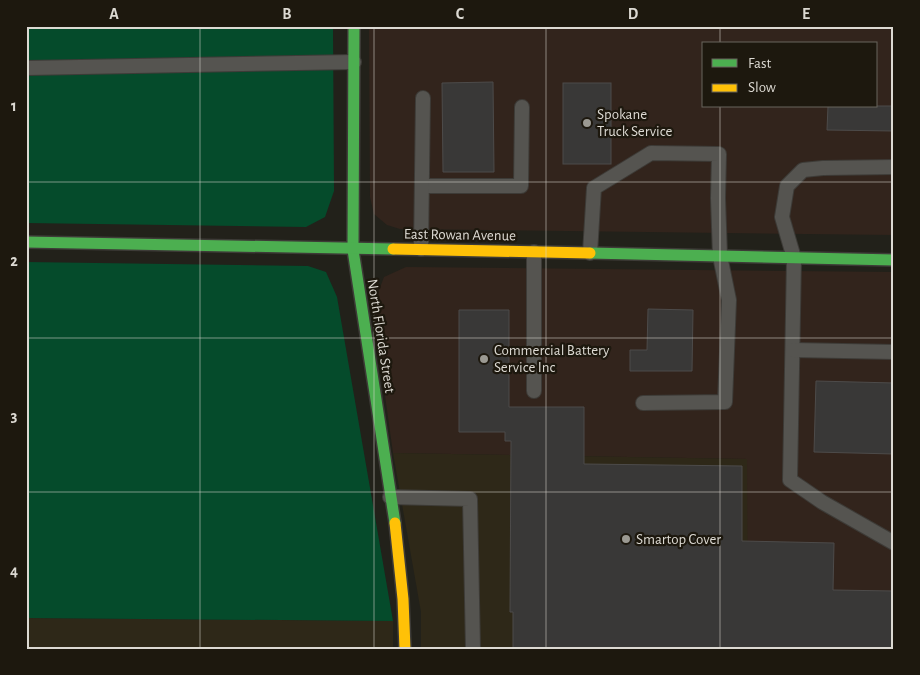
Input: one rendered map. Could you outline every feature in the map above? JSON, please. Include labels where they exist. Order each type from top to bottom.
[{"type":"street","name":"North Florida Street","points":[[354,26],[353,248],[367,354],[390,497],[404,613],[405,649]]},
{"type":"street","name":"East Rowan Avenue","points":[[26,242],[894,260]]},
{"type":"lane","points":[[26,68],[354,62]]},
{"type":"lane","points":[[421,249],[423,98]]},
{"type":"lane","points":[[423,186],[521,186],[522,107]]},
{"type":"lane","points":[[590,253],[594,188],[651,153],[719,154],[720,256],[729,300],[725,402],[643,402]]},
{"type":"lane","points":[[894,167],[803,170],[787,186],[782,216],[794,258],[790,480],[822,502],[894,543]]},
{"type":"lane","points":[[534,252],[534,390]]},
{"type":"lane","points":[[793,350],[894,352]]},
{"type":"lane","points":[[390,497],[470,499],[473,649]]},
{"type":"shaded area","points":[[369,26],[894,26],[894,235],[400,229],[387,225],[374,214],[370,197]]},
{"type":"shaded area","points":[[406,267],[894,272],[894,626],[748,624],[746,459],[393,453],[375,324],[376,298],[384,277]]},
{"type":"shaded area","points":[[393,453],[747,459],[748,624],[894,649],[421,649],[421,612]]},
{"type":"shaded area","points":[[26,618],[393,621],[393,649],[26,649]]},
{"type":"green space","points":[[26,26],[333,26],[334,191],[325,217],[306,227],[26,223]]},
{"type":"green space","points":[[26,262],[308,266],[326,272],[337,297],[393,621],[26,618]]},
{"type":"building","points":[[493,82],[494,172],[443,172],[442,83]]},
{"type":"building","name":"Spokane Truck Service","points":[[563,83],[611,83],[611,164],[563,164]]},
{"type":"building","points":[[878,106],[894,106],[894,131],[827,130],[828,108],[878,108]]},
{"type":"building","points":[[648,309],[693,310],[692,371],[630,371],[630,350],[647,350]]},
{"type":"building","name":"Smartop Cover","points":[[459,310],[509,310],[509,407],[584,407],[584,464],[742,466],[742,541],[834,543],[833,590],[894,591],[894,649],[513,649],[513,612],[510,612],[511,441],[505,441],[505,432],[459,432]]},
{"type":"building","points":[[816,381],[894,383],[894,454],[814,452]]},
{"type":"traffic: fast","points":[[354,26],[353,250],[395,523]]},
{"type":"traffic: fast","points":[[26,242],[393,249]]},
{"type":"traffic: fast","points":[[590,253],[894,260]]},
{"type":"traffic: slow","points":[[393,249],[590,253]]},
{"type":"traffic: slow","points":[[395,523],[403,599],[405,649]]},
{"type":"place","name":"Spokane Truck Service","points":[[587,123]]},
{"type":"place","name":"Commercial Battery Service Inc","points":[[484,359]]},
{"type":"place","name":"Smartop Cover","points":[[626,539]]}]
